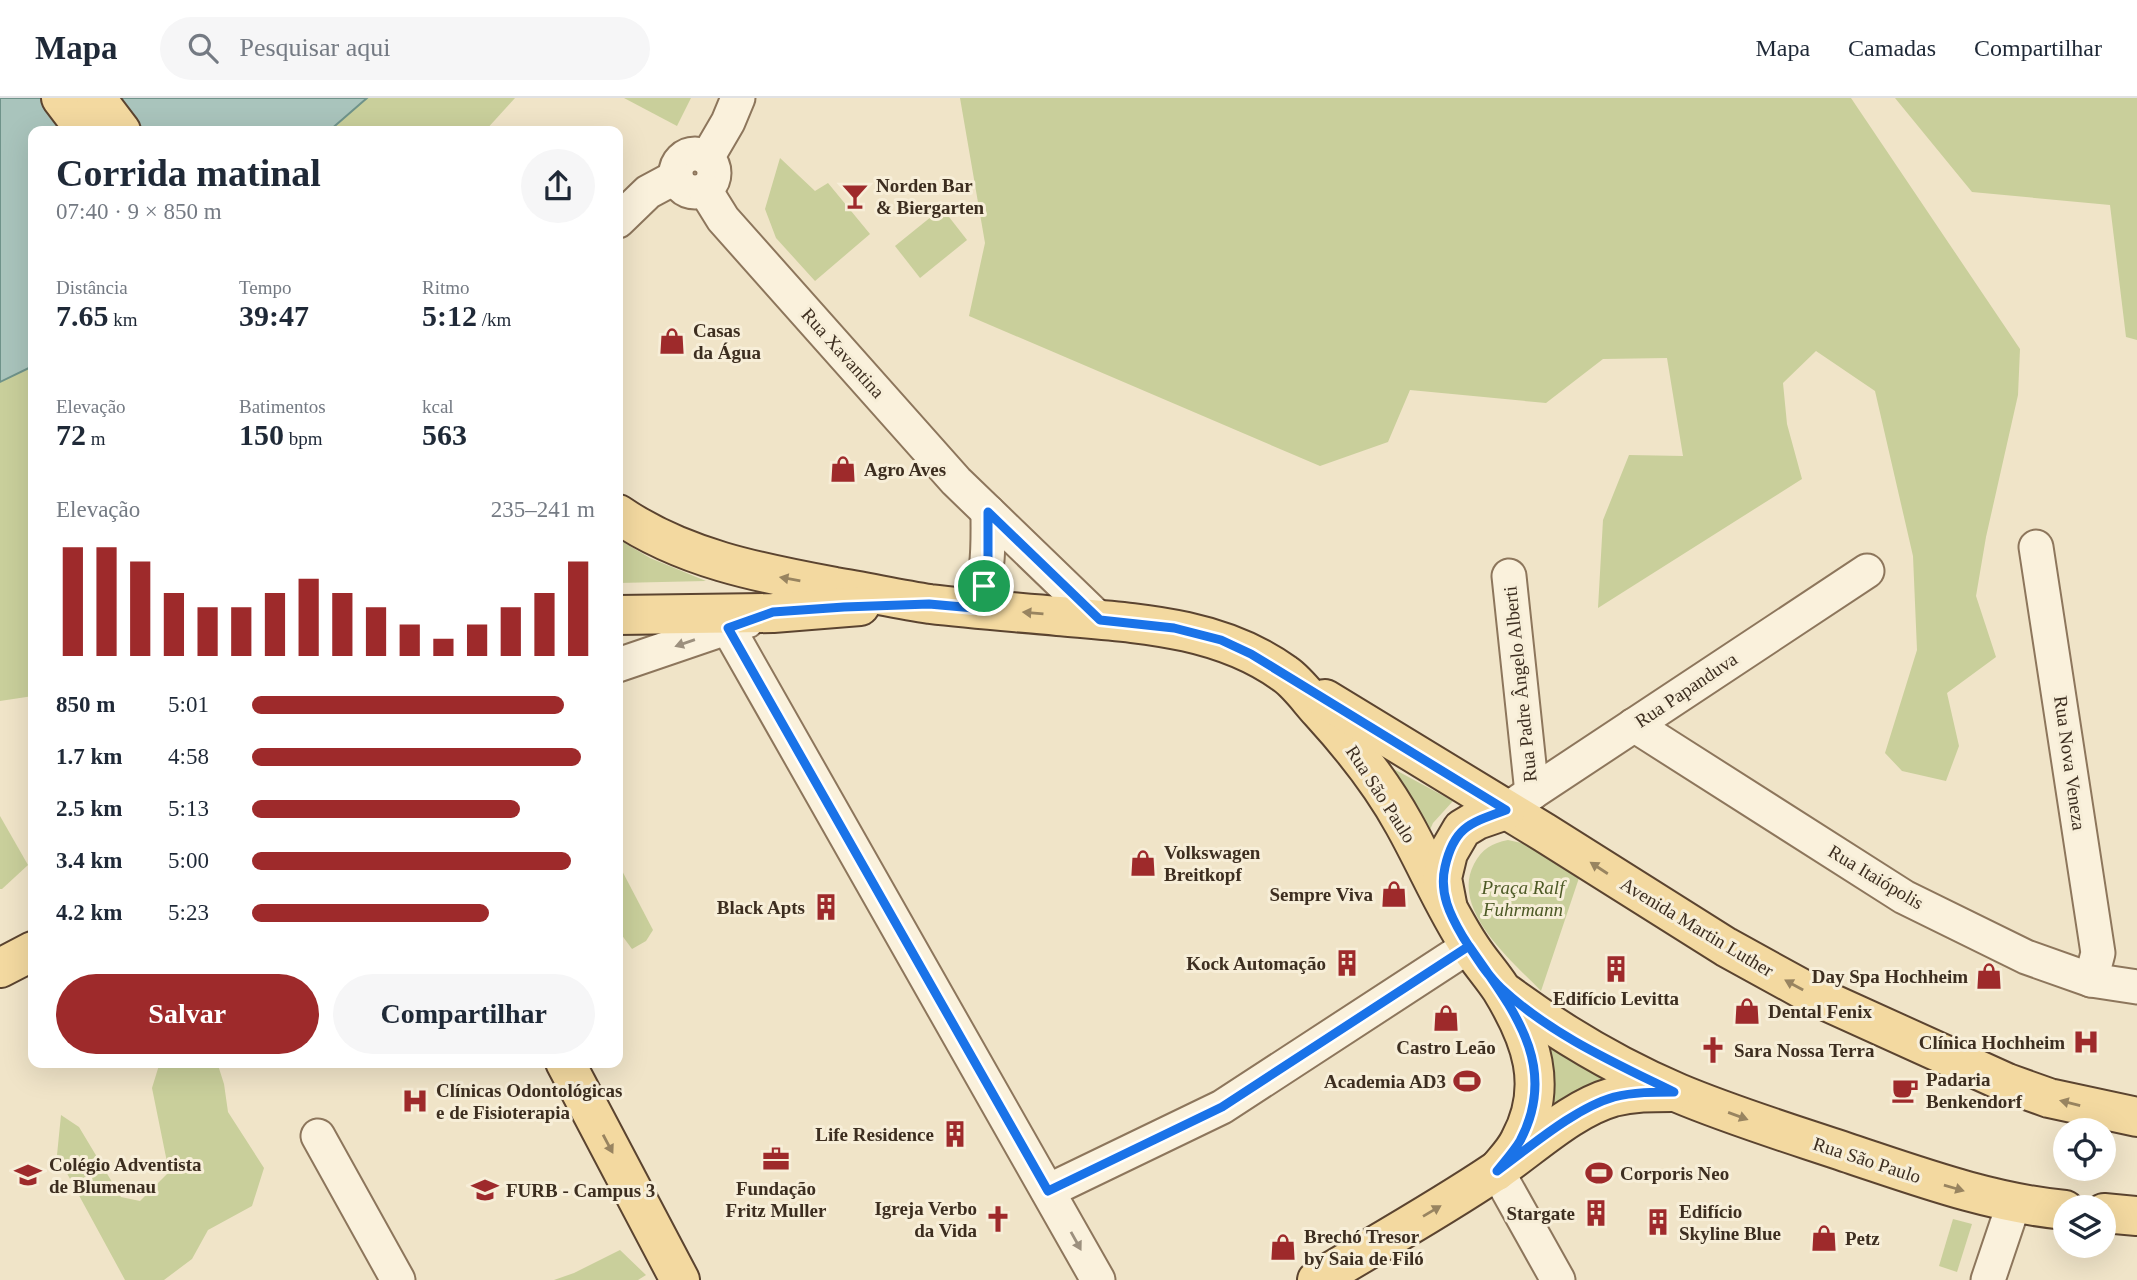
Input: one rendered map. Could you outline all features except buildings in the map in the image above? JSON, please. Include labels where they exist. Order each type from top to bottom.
[{"type":"main road","points":[[61,98],[82,126]]},
{"type":"main road","points":[[96,98],[117,126]]},
{"type":"main road","name":"Rua São Paulo","points":[[623,517],[672,544],[758,573],[929,604],[1174,628],[1221,640],[1287,675],[1339,731],[1370,770],[1404,823],[1448,911],[1469,946],[1500,988],[1523,1031],[1536,1084],[1531,1115],[1519,1142],[1497,1171]]},
{"type":"main road","points":[[623,615],[773,612],[929,604]]},
{"type":"main road","name":"Avenida Martin Luther","points":[[1287,675],[1519,801],[1726,947],[1815,996],[2007,1083],[2049,1098],[2137,1116]]},
{"type":"main road","name":"Rua São Paulo","points":[[1448,911],[1443,878],[1448,853],[1462,829],[1519,801]]},
{"type":"main road","points":[[0,968],[28,954]]},
{"type":"main road","name":"Rua São Paulo","points":[[1500,988],[1558,1030],[1674,1092],[1954,1189],[2014,1203],[2053,1208]]},
{"type":"main road","points":[[568,1068],[680,1280]]},
{"type":"main road","name":"Rua São Paulo","points":[[1497,1171],[1555,1129],[1611,1098],[1638,1092],[1674,1092]]},
{"type":"main road","points":[[1329,1277],[1497,1171]]},
{"type":"main road","points":[[2116,1214],[2137,1216]]},
{"type":"street","points":[[623,216],[648,192],[696,175],[728,122],[738,98]]},
{"type":"street","name":"Rua Xavantina","points":[[696,175],[723,219],[956,481],[1100,620]]},
{"type":"street","points":[[974,608],[988,572],[988,512]]},
{"type":"street","name":"Rua Nova Veneza","points":[[2036,547],[2098,953],[2091,980]]},
{"type":"street","name":"Rua Papanduva","points":[[1519,801],[1867,571]]},
{"type":"street","name":"Rua Padre Ângelo Alberti","points":[[1509,576],[1519,801]]},
{"type":"street","points":[[623,663],[773,612]]},
{"type":"street","points":[[728,628],[1098,1280]]},
{"type":"street","name":"Rua Itaiópolis","points":[[1634,725],[1904,897],[2026,957],[2091,980],[2137,987]]},
{"type":"street","points":[[1048,1191],[1222,1107],[1469,946]]},
{"type":"street","points":[[318,1136],[398,1280]]},
{"type":"street","points":[[1497,1171],[1558,1280]]},
{"type":"street","points":[[1988,1280],[2014,1203]]},
{"type":"green space","points":[[367,98],[515,98],[490,126],[335,126]]},
{"type":"green space","points":[[624,98],[691,98],[677,126]]},
{"type":"green space","points":[[960,98],[1851,98],[2020,349],[2018,395],[1986,537],[1976,596],[1996,657],[1947,693],[1959,746],[1946,781],[1902,771],[1885,753],[1917,650],[1913,556],[1875,391],[1816,351],[1783,383],[1787,424],[1802,479],[1598,608],[1603,520],[1629,455],[1683,456],[1667,358],[1603,359],[1546,403],[1410,390],[1388,442],[1320,466],[969,316],[985,243]]},
{"type":"green space","points":[[1895,98],[2137,98],[2137,340],[2126,337],[2110,205],[1972,192]]},
{"type":"green space","points":[[780,158],[815,191],[828,183],[870,234],[815,281],[776,238],[765,209]]},
{"type":"green space","points":[[942,208],[967,240],[920,278],[895,246]]},
{"type":"green space","points":[[28,368],[28,697],[0,701],[0,382]]},
{"type":"green space","points":[[623,542],[650,558],[706,581],[623,583]]},
{"type":"green space","points":[[1390,767],[1453,801],[1433,823],[1428,834]]},
{"type":"green space","points":[[0,816],[28,865],[2,889],[0,889]]},
{"type":"green space","name":"Praça Ralf Fuhrmann","points":[[1508,840],[1526,844],[1579,878],[1541,991],[1488,934],[1470,899],[1469,881],[1480,854],[1497,843]]},
{"type":"green space","points":[[623,873],[653,930],[646,941],[632,949],[623,937]]},
{"type":"green space","points":[[1534,1024],[1612,1076],[1564,1097],[1546,1113]]},
{"type":"green space","points":[[158,1068],[219,1068],[228,1112],[264,1168],[252,1206],[208,1230],[192,1259],[164,1280],[125,1280],[57,1155],[61,1115],[79,1127],[121,1197],[140,1201],[169,1172],[152,1088]]},
{"type":"green space","points":[[1953,1219],[1972,1224],[1957,1272],[1939,1266]]},
{"type":"green space","points":[[620,1250],[646,1275],[638,1280],[554,1280],[574,1273]]},
{"type":"water","points":[[0,98],[367,98],[335,126],[28,126],[28,368],[0,382]]},
{"type":"place","name":"Norden Bar & Biergarten","points":[[855,196]]},
{"type":"place","name":"Casas da Água","points":[[672,341]]},
{"type":"place","name":"Agro Aves","points":[[843,469]]},
{"type":"place","name":"Volkswagen Breitkopf","points":[[1143,863]]},
{"type":"place","name":"Sempre Viva","points":[[1394,894]]},
{"type":"place","name":"Black Apts","points":[[826,907]]},
{"type":"place","name":"Kock Automação","points":[[1347,963]]},
{"type":"place","name":"Edifício Levitta","points":[[1616,969]]},
{"type":"place","name":"Day Spa Hochheim","points":[[1989,976]]},
{"type":"place","name":"Dental Fenix","points":[[1747,1011]]},
{"type":"place","name":"Castro Leão","points":[[1446,1018]]},
{"type":"place","name":"Clínica Hochheim","points":[[2086,1042]]},
{"type":"place","name":"Sara Nossa Terra","points":[[1713,1050]]},
{"type":"place","name":"Academia AD3","points":[[1467,1081]]},
{"type":"place","name":"Padaria Benkendorf","points":[[1905,1090]]},
{"type":"place","name":"Clínicas Odontológicas e de Fisioterapia","points":[[415,1101]]},
{"type":"place","name":"Life Residence","points":[[955,1134]]},
{"type":"place","name":"Fundação Fritz Muller","points":[[776,1159]]},
{"type":"place","name":"Corporis Neo","points":[[1599,1173]]},
{"type":"place","name":"Colégio Adventista de Blumenau","points":[[28,1175]]},
{"type":"place","name":"FURB - Campus 3","points":[[485,1190]]},
{"type":"place","name":"Stargate","points":[[1596,1213]]},
{"type":"place","name":"Igreja Verbo da Vida","points":[[998,1219]]},
{"type":"place","name":"Edifício Skyline Blue","points":[[1658,1222]]},
{"type":"place","name":"Petz","points":[[1824,1238]]},
{"type":"place","name":"Brechó Tresor by Saia de Filó","points":[[1283,1247]]},
{"type":"route","points":[[984,586],[974,608],[929,604],[773,612],[728,628],[1048,1191],[1222,1107],[1469,946],[1500,988],[1523,1031],[1536,1084],[1531,1115],[1519,1142],[1497,1171],[1555,1129],[1611,1098],[1638,1092],[1674,1092],[1558,1030],[1500,988],[1485,970],[1469,946],[1448,911],[1443,878],[1448,853],[1462,829],[1477,820],[1506,810],[1251,654],[1221,640],[1174,628],[1100,620],[988,512],[988,572],[984,586]]}]
